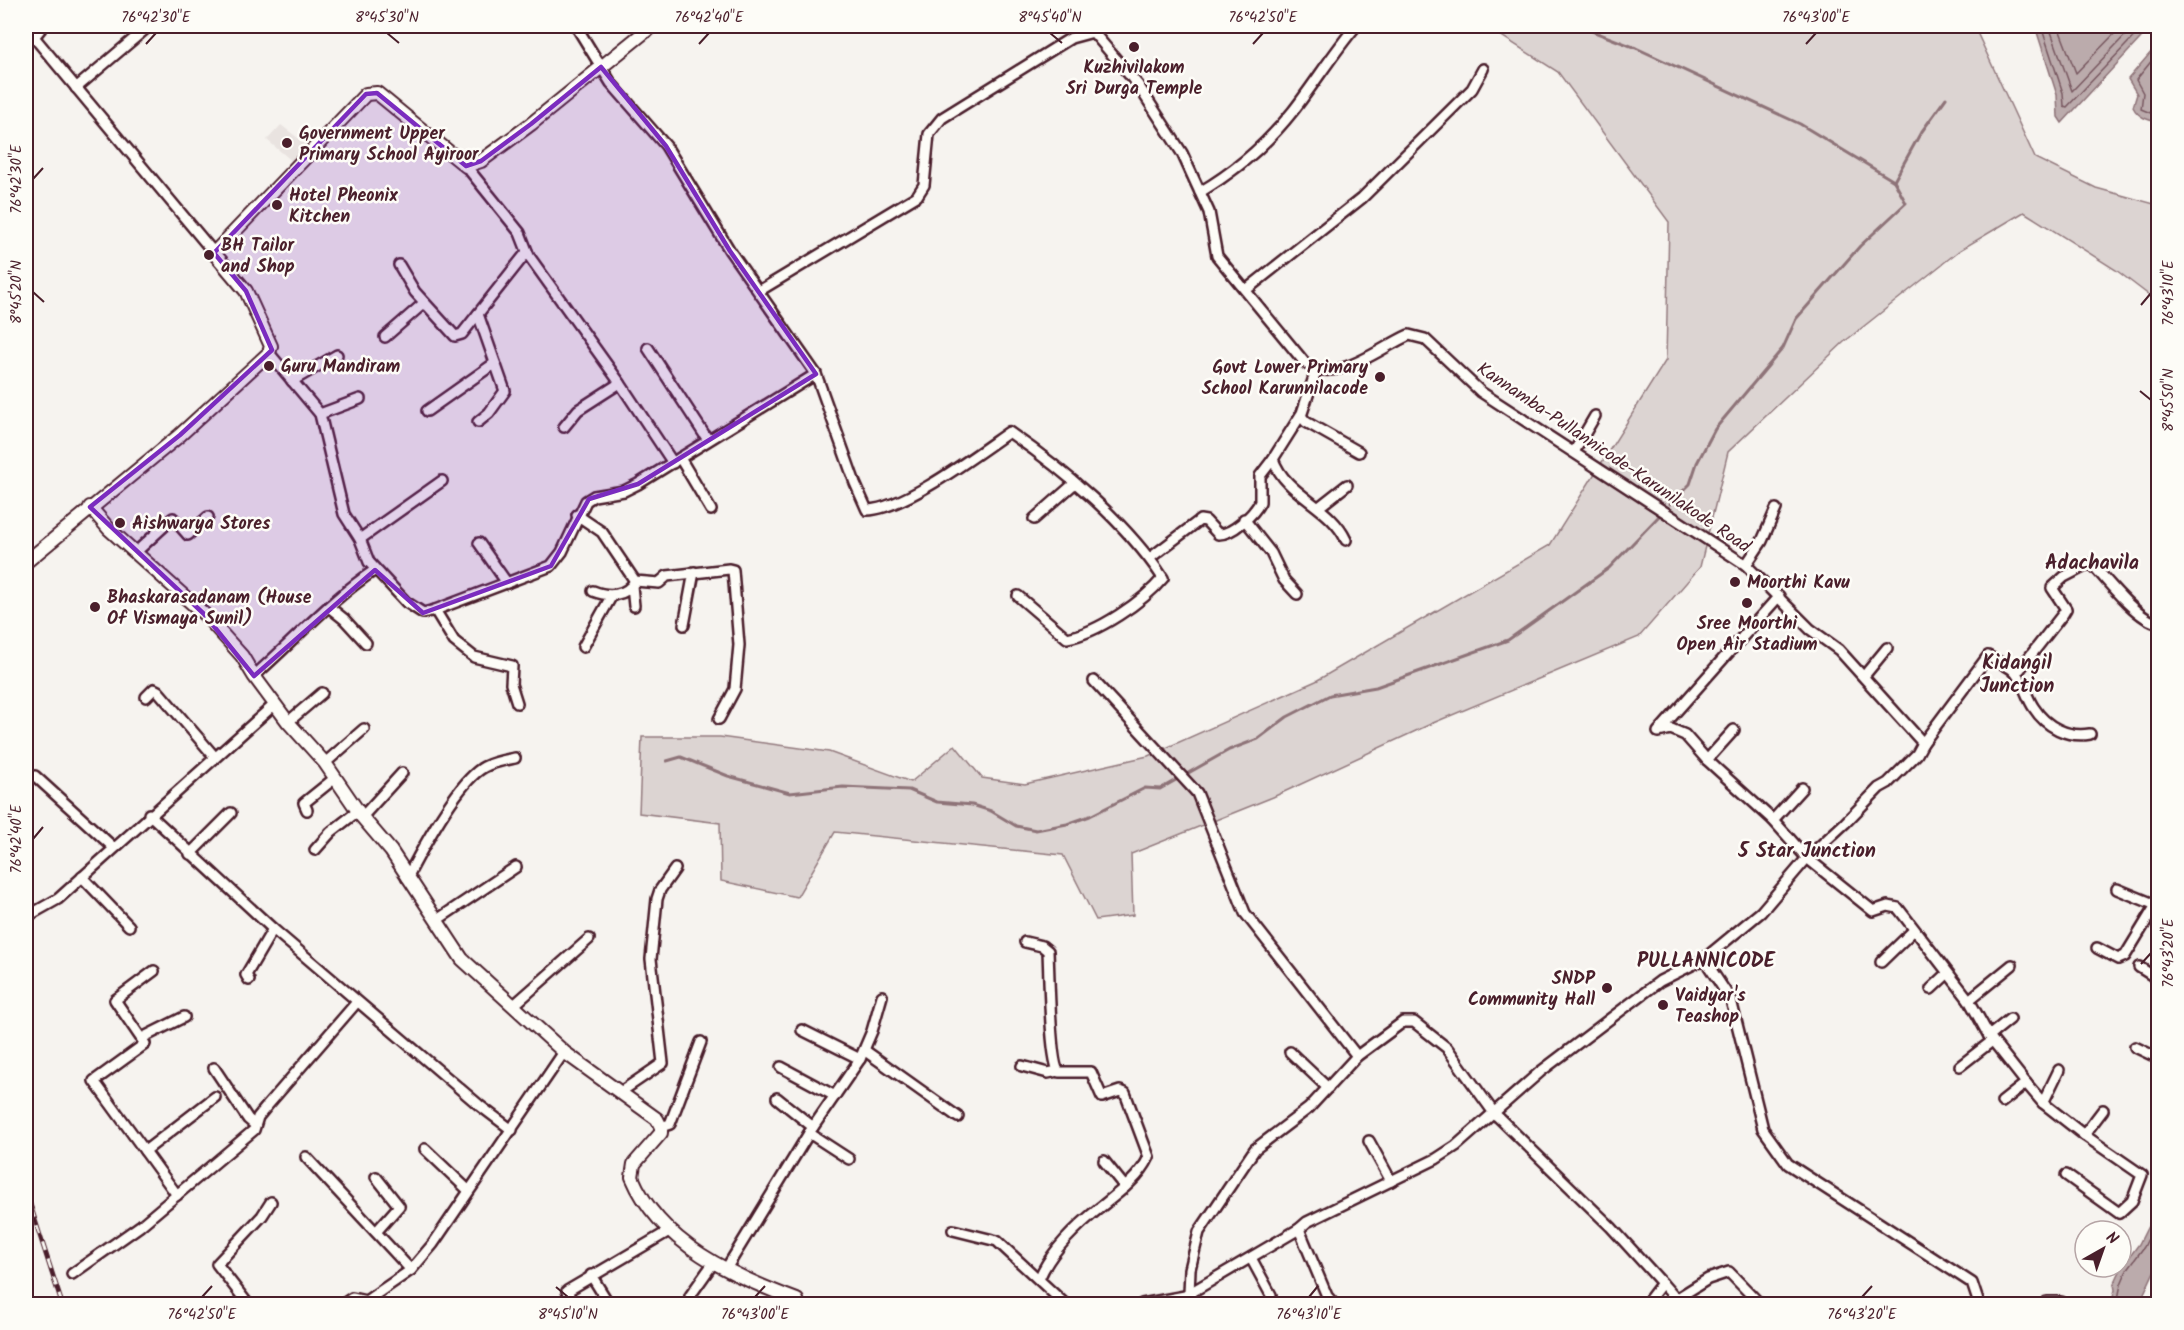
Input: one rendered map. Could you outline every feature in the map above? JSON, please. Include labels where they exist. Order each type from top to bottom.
[{"type":"main road","points":[[26,562],[180,435],[269,353],[270,346],[246,291],[214,254],[366,94],[377,93],[466,166],[481,161],[489,155],[652,26]]},
{"type":"main road","points":[[90,507],[135,554],[204,614],[242,656],[288,723],[325,763],[360,814],[391,851],[462,959],[564,1052],[657,1119],[661,1133],[634,1164],[632,1177],[644,1202],[669,1230],[714,1262],[751,1283],[796,1300],[798,1305]]},
{"type":"main road","points":[[2047,1305],[2061,1305]]},
{"type":"street","points":[[43,26],[30,37],[76,88],[214,254]]},
{"type":"street","points":[[76,88],[148,26]]},
{"type":"street","points":[[576,26],[601,67],[629,106],[666,146],[730,251],[816,374],[867,510],[875,510],[906,497],[945,476],[1009,432],[1050,461],[1075,483],[1150,558],[1163,578],[1155,588],[1136,603],[1081,636],[1066,639],[1018,596]]},
{"type":"street","points":[[1200,192],[1249,159],[1292,113],[1356,26]]},
{"type":"street","points":[[759,291],[917,196],[924,184],[929,134],[942,118],[1071,38],[1095,29],[1138,85],[1182,153],[1209,212],[1217,256],[1305,363],[1316,371],[1300,416],[1260,476],[1260,502],[1244,519],[1224,534],[1218,534],[1206,521],[1200,520],[1150,558]]},
{"type":"street","points":[[1246,290],[1362,198],[1472,89],[1484,69]]},
{"type":"street","points":[[466,166],[520,233],[527,252],[711,510]]},
{"type":"street","points":[[399,265],[424,303],[455,336],[462,334],[527,252]]},
{"type":"street","points":[[385,337],[424,303]]},
{"type":"street","points":[[478,314],[505,391],[489,413],[478,422]]},
{"type":"street","name":"Kannamba-Pullannicode-Karunilakode Road","points":[[1316,371],[1335,372],[1409,335],[1425,339],[1481,392],[1746,565],[1810,630],[1839,650],[1864,676],[1897,718],[1923,743]]},
{"type":"street","points":[[648,348],[708,440]]},
{"type":"street","points":[[269,353],[320,414],[344,514],[360,539],[369,562],[414,608],[423,614],[551,566],[562,552],[583,503],[591,497],[624,491],[816,374]]},
{"type":"street","points":[[292,381],[337,355]]},
{"type":"street","points":[[427,411],[495,363]]},
{"type":"street","points":[[564,427],[578,410],[620,383]]},
{"type":"street","points":[[320,414],[360,399]]},
{"type":"street","points":[[1300,416],[1306,422],[1359,452]]},
{"type":"street","points":[[1574,452],[1595,416]]},
{"type":"street","points":[[1273,459],[1300,495],[1319,507],[1341,530],[1346,540]]},
{"type":"street","points":[[360,539],[442,481]]},
{"type":"street","points":[[1034,519],[1075,483]]},
{"type":"street","points":[[1319,507],[1347,485]]},
{"type":"street","points":[[1746,565],[1762,541],[1776,509]]},
{"type":"street","points":[[578,515],[602,532],[633,584],[634,606]]},
{"type":"street","points":[[135,554],[173,518],[188,535],[208,517]]},
{"type":"street","points":[[1244,519],[1271,553],[1284,580],[1297,594]]},
{"type":"street","points":[[479,543],[507,583]]},
{"type":"street","points":[[2014,671],[2020,669],[2066,609],[2052,588],[2064,577],[2089,564],[2094,566],[2138,612],[2151,622],[2158,623]]},
{"type":"street","points":[[584,647],[612,595],[633,584],[659,583],[667,576],[729,568],[734,573],[739,645],[735,689],[719,719]]},
{"type":"street","points":[[254,676],[304,633],[329,606],[375,570]]},
{"type":"street","points":[[684,625],[694,572]]},
{"type":"street","points":[[592,591],[612,595]]},
{"type":"street","points":[[1779,596],[1658,732],[1677,730],[1685,735],[1707,760],[1773,820],[1807,858],[1873,910],[1888,906],[1898,908],[1969,1000],[1991,1039],[2043,1102],[2084,1135],[2142,1176],[2132,1201],[2119,1213],[2066,1175]]},
{"type":"street","points":[[329,606],[344,618],[366,643]]},
{"type":"street","points":[[435,610],[454,641],[474,657],[512,666],[511,684],[517,703]]},
{"type":"street","points":[[1864,676],[1887,648]]},
{"type":"street","points":[[1142,1305],[1189,1294],[1299,1229],[1307,1222],[1456,1146],[1540,1072],[1660,981],[1704,959],[1761,912],[1807,858],[1917,754],[1988,656],[2014,671],[2034,708],[2046,721],[2064,733],[2076,737],[2090,734]]},
{"type":"street","points":[[1094,681],[1197,793],[1245,913],[1357,1056]]},
{"type":"street","points":[[146,697],[154,690],[158,691],[214,756]]},
{"type":"street","points":[[288,723],[322,693]]},
{"type":"street","points":[[26,917],[58,898],[149,814],[275,704]]},
{"type":"street","points":[[325,763],[364,729]]},
{"type":"street","points":[[1707,760],[1734,730]]},
{"type":"street","points":[[407,878],[422,849],[470,778],[483,767],[515,758]]},
{"type":"street","points":[[315,850],[331,832],[360,814],[402,773]]},
{"type":"street","points":[[26,779],[35,776],[113,847]]},
{"type":"street","points":[[307,810],[304,803],[335,778]]},
{"type":"street","points":[[1773,820],[1802,788]]},
{"type":"street","points":[[190,854],[231,813]]},
{"type":"street","points":[[149,814],[273,929],[357,1002],[512,1130]]},
{"type":"street","points":[[436,920],[516,867]]},
{"type":"street","points":[[619,1093],[663,1064],[651,959],[657,899],[660,890],[675,869]]},
{"type":"street","points":[[82,877],[129,926]]},
{"type":"street","points":[[2097,948],[2118,959],[2125,956],[2157,906],[2117,889]]},
{"type":"street","points":[[249,980],[246,975],[273,929]]},
{"type":"street","points":[[1881,962],[1914,930]]},
{"type":"street","points":[[513,1006],[589,939]]},
{"type":"street","points":[[1025,942],[1042,946],[1048,951],[1048,991],[1055,1067],[1058,1071]]},
{"type":"street","points":[[1704,959],[1731,1000],[1763,1129],[1788,1164],[1972,1283],[1979,1305]]},
{"type":"street","points":[[1969,1000],[2012,965]]},
{"type":"street","points":[[2139,967],[2158,980]]},
{"type":"street","points":[[154,971],[115,1000],[145,1044],[94,1081],[177,1195]]},
{"type":"street","points":[[1931,989],[1947,974]]},
{"type":"street","points":[[726,1269],[811,1130],[862,1055],[882,996]]},
{"type":"street","points":[[72,1274],[118,1243],[254,1130],[267,1106],[357,1002]]},
{"type":"street","points":[[142,1038],[184,1017]]},
{"type":"street","points":[[1960,1066],[2010,1019]]},
{"type":"street","points":[[1189,1294],[1190,1269],[1199,1232],[1255,1149],[1309,1108],[1357,1056],[1403,1022],[1414,1022],[1447,1048],[1494,1113],[1611,1227],[1676,1299],[1708,1279],[1729,1272],[1760,1305]]},
{"type":"street","points":[[802,1030],[862,1055],[958,1117]]},
{"type":"street","points":[[661,1127],[670,1124],[701,1042]]},
{"type":"street","points":[[2135,1047],[2158,1058]]},
{"type":"street","points":[[343,1305],[352,1298],[366,1301],[411,1270],[433,1244],[564,1052]]},
{"type":"street","points":[[1290,1052],[1328,1088]]},
{"type":"street","points":[[1022,1066],[1048,1073],[1091,1072],[1102,1097],[1120,1091],[1128,1096],[1149,1157],[1145,1166],[1125,1187],[1089,1217],[1068,1239],[1045,1265],[1039,1279]]},
{"type":"street","points":[[781,1067],[835,1096]]},
{"type":"street","points":[[213,1068],[248,1119],[255,1125]]},
{"type":"street","points":[[2043,1102],[2059,1070]]},
{"type":"street","points":[[2002,1102],[2026,1083]]},
{"type":"street","points":[[145,1151],[215,1097]]},
{"type":"street","points":[[777,1098],[811,1130],[849,1159]]},
{"type":"street","points":[[2084,1135],[2103,1110]]},
{"type":"street","points":[[1369,1141],[1391,1181]]},
{"type":"street","points":[[425,1149],[468,1190]]},
{"type":"street","points":[[306,1157],[411,1270]]},
{"type":"street","points":[[1104,1161],[1125,1187]]},
{"type":"street","points":[[376,1177],[399,1206],[376,1232]]},
{"type":"street","points":[[248,1305],[217,1264],[262,1216],[271,1202]]},
{"type":"street","points":[[1299,1229],[1327,1296],[1334,1305]]},
{"type":"street","points":[[573,1305],[567,1292],[591,1275],[669,1230]]},
{"type":"street","points":[[953,1230],[998,1241],[1065,1305]]},
{"type":"street","points":[[1251,1258],[1271,1295]]},
{"type":"street","points":[[690,1296],[714,1262]]},
{"type":"street","points":[[591,1275],[609,1305]]},
{"type":"street","points":[[1646,1305],[1662,1283]]},
{"type":"street","points":[[1427,1305],[1434,1305]]},
{"type":"highlighted area","points":[[601,67],[666,146],[730,251],[816,374],[638,484],[589,499],[551,566],[423,613],[375,570],[254,676],[204,614],[90,507],[180,435],[272,350],[246,291],[214,253],[366,94],[377,93],[466,166],[481,161]]},
{"type":"shaded area","points":[[1486,26],[1974,26],[2035,158],[2096,188],[2158,205],[2158,302],[2116,270],[2024,212],[1960,250],[1844,342],[1728,452],[1700,567],[1639,637],[1433,723],[1273,797],[1131,854],[1133,915],[1096,920],[1063,855],[835,832],[797,897],[721,881],[720,823],[639,813],[642,737],[720,737],[829,752],[911,782],[955,745],[982,778],[1025,784],[1148,756],[1316,681],[1550,545],[1666,360],[1669,222],[1558,72]]},
{"type":"shaded area","name":"Government Upper Primary School Ayiroor","points":[[281,125],[307,145],[293,162],[267,140]]},
{"type":"water","points":[[2035,26],[2152,26],[2062,123],[2058,117],[2057,95]]},
{"type":"water","points":[[2158,44],[2158,122],[2143,118],[2137,113],[2133,107],[2137,94],[2128,79]]},
{"type":"water","points":[[2158,1206],[2158,1263],[2139,1304],[2111,1304],[2116,1279],[2133,1279],[2133,1252]]},
{"type":"waterway","points":[[1579,26],[1636,48],[1800,124],[1894,181]]},
{"type":"waterway","points":[[1670,504],[1690,484],[1697,463],[1715,429],[1783,348],[1796,319],[1860,246],[1906,203],[1894,181],[1920,134],[1946,98]]},
{"type":"waterway","points":[[667,761],[681,757],[728,776],[790,793],[843,787],[909,790],[937,802],[972,805],[991,811],[1016,826],[1036,830],[1067,824],[1090,816],[1145,788],[1160,789],[1229,750],[1258,739],[1287,717],[1330,695],[1376,687],[1508,640],[1609,568],[1659,516]]},
{"type":"railway","points":[[26,1192],[62,1304]]},
{"type":"place","name":"Kuzhivilakom Sri Durga Temple","points":[[1134,47]]},
{"type":"place","name":"Government Upper Primary School Ayiroor","points":[[287,143]]},
{"type":"place","name":"Hotel Pheonix Kitchen","points":[[277,205]]},
{"type":"place","name":"BH Tailor and Shop","points":[[209,255]]},
{"type":"place","name":"Guru Mandiram","points":[[269,366]]},
{"type":"place","name":"Govt Lower Primary School Karunnilacode","points":[[1380,377]]},
{"type":"place","name":"Aishwarya Stores","points":[[120,523]]},
{"type":"place","name":"Moorthi Kavu","points":[[1735,582]]},
{"type":"place","name":"Sree Moorthi Open Air Stadium","points":[[1747,603]]},
{"type":"place","name":"Bhaskarasadanam (House Of Vismaya Sunil)","points":[[95,607]]},
{"type":"place","name":"SNDP Community Hall","points":[[1607,988]]},
{"type":"place","name":"Vaidyar's Teashop","points":[[1663,1005]]},
{"type":"district","name":"Adachavila","points":[[2092,562]]},
{"type":"district","name":"Kidangil Junction","points":[[2017,674]]},
{"type":"district","name":"5 Star Junction","points":[[1807,850]]},
{"type":"district","name":"PULLANNICODE","points":[[1706,960]]}]
